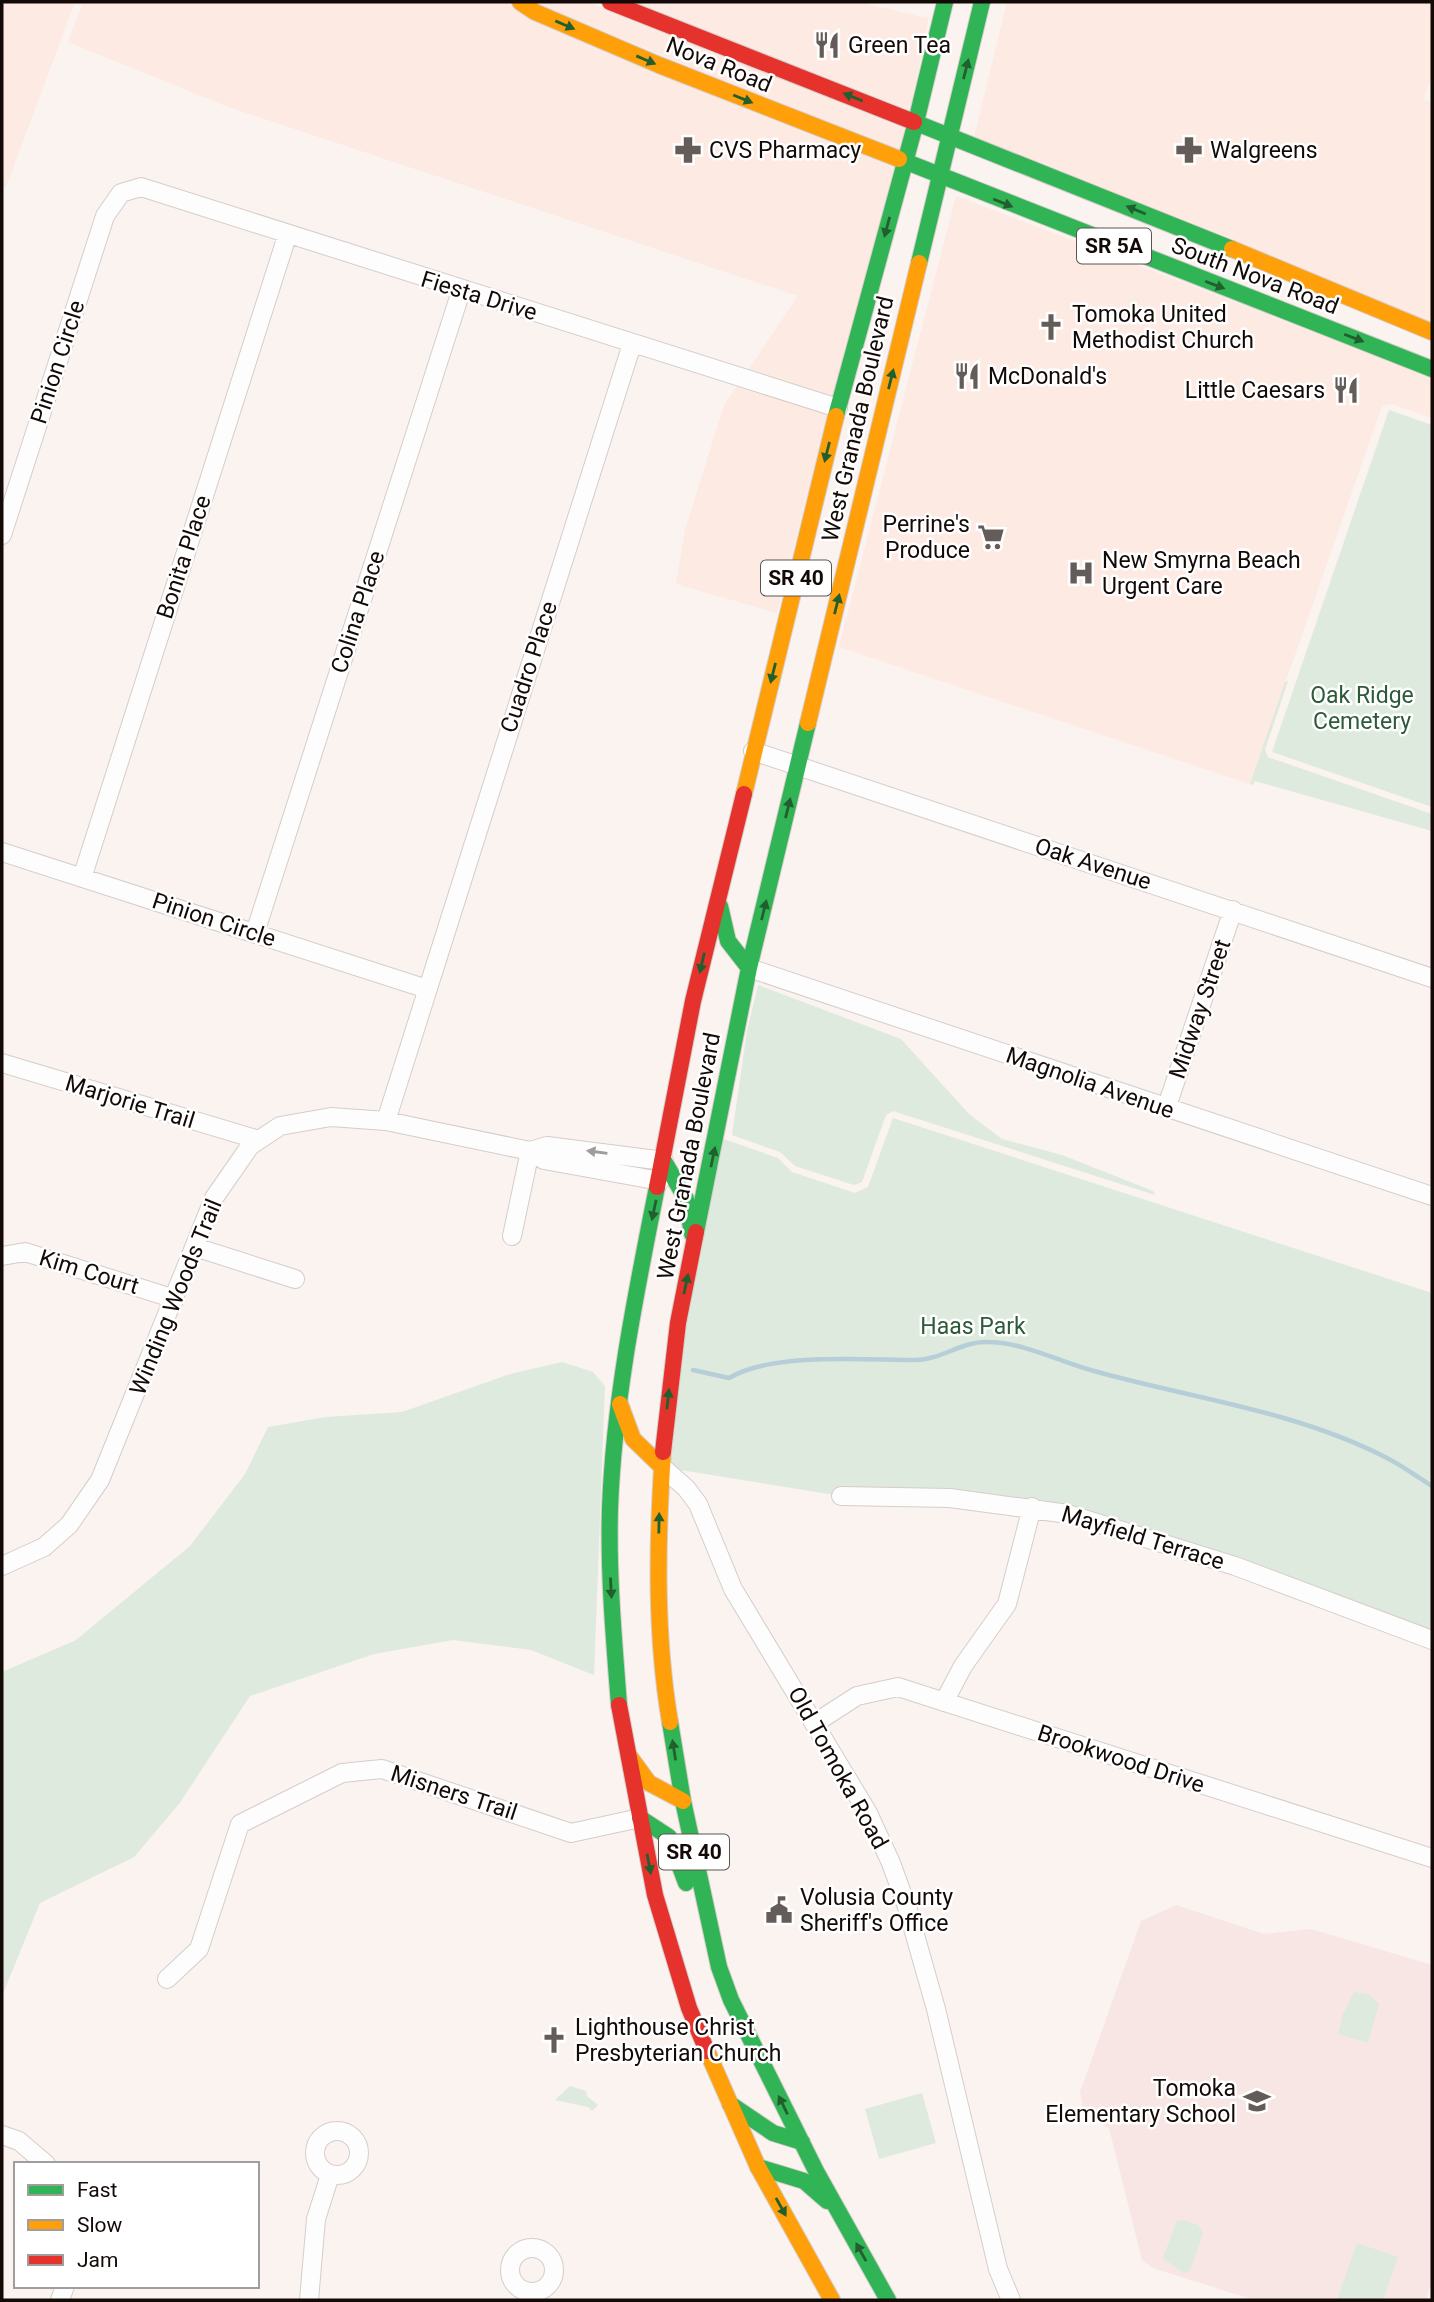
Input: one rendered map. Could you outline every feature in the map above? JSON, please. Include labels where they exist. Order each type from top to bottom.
[{"type":"main road","name":"Nova Road","points":[[520,2],[535,12],[659,65],[905,163]]},
{"type":"main road","name":"Nova Road","points":[[610,2],[950,135]]},
{"type":"main road","name":"West Granada Boulevard","points":[[832,2300],[758,2166],[704,2048],[655,1895],[625,1749],[615,1666],[610,1508],[618,1398],[693,1000],[838,408],[916,122],[945,2]]},
{"type":"main road","name":"West Granada Boulevard","points":[[888,2300],[802,2142],[731,2000],[719,1967],[682,1801],[668,1711],[660,1615],[662,1466],[671,1370],[749,968],[982,2]]},
{"type":"main road","name":"South Nova Road","points":[[950,135],[1432,332]]},
{"type":"main road","name":"South Nova Road","points":[[905,163],[1432,369]]},
{"type":"main road","points":[[1290,313],[1320,303],[1367,306]]},
{"type":"main road","points":[[718,897],[727,942],[737,958],[749,968]]},
{"type":"main road","points":[[664,1161],[686,1199],[694,1247]]},
{"type":"main road","points":[[618,1398],[633,1438],[662,1466]]},
{"type":"main road","points":[[625,1749],[649,1783],[682,1801]]},
{"type":"main road","points":[[640,1818],[668,1837],[719,1967]]},
{"type":"main road","points":[[728,2102],[772,2133],[802,2142]]},
{"type":"main road","points":[[758,2166],[804,2181],[837,2209]]},
{"type":"street","name":"Fiesta Drive","points":[[121,193],[141,187],[287,236],[838,408]]},
{"type":"street","name":"Pinion Circle","points":[[2,535],[105,216],[121,193]]},
{"type":"street","name":"Bonita Place","points":[[82,878],[287,236]]},
{"type":"street","name":"Colina Place","points":[[254,933],[461,291]]},
{"type":"street","name":"Cuadro Place","points":[[386,1121],[632,344]]},
{"type":"street","name":"Oak Avenue","points":[[753,751],[1432,978]]},
{"type":"street","name":"Pinion Circle","points":[[2,852],[427,989]]},
{"type":"street","name":"Midway Street","points":[[1167,1108],[1233,910]]},
{"type":"street","name":"Magnolia Avenue","points":[[749,968],[1432,1195]]},
{"type":"street","name":"Marjorie Trail","points":[[2,1063],[259,1140]]},
{"type":"street","name":"Winding Woods Trail","points":[[5,1559],[44,1547],[69,1525],[100,1480],[214,1198],[250,1146],[280,1126],[331,1117],[386,1121],[530,1151],[544,1160],[660,1181]]},
{"type":"street","name":"Winding Woods Trail","points":[[530,1151],[547,1146],[664,1161]]},
{"type":"street","points":[[512,1236],[530,1151]]},
{"type":"street","points":[[195,1247],[295,1279]]},
{"type":"street","name":"Kim Court","points":[[2,1256],[25,1252],[175,1299]]},
{"type":"street","name":"Old Tomoka Road","points":[[662,1466],[686,1488],[698,1504],[733,1589],[868,1813],[907,1907],[936,2009],[998,2269],[1011,2300]]},
{"type":"street","name":"Mayfield Terrace","points":[[841,1496],[950,1498],[1068,1514],[1235,1566],[1432,1640]]},
{"type":"street","points":[[944,1702],[964,1665],[1007,1604],[1032,1507]]},
{"type":"street","name":"Brookwood Drive","points":[[815,1723],[857,1696],[898,1687],[1432,1858]]},
{"type":"street","name":"Misners Trail","points":[[167,1979],[199,1949],[240,1824],[342,1773],[382,1769],[571,1832],[640,1818]]},
{"type":"street","points":[[2,2136],[19,2141],[44,2162]]},
{"type":"street","points":[[309,2300],[316,2220],[330,2175]]},
{"type":"shaded area","points":[[2,2],[75,2],[6,187],[2,186]]},
{"type":"shaded area","points":[[83,2],[506,2],[532,19],[895,168],[832,398],[747,372],[798,296],[228,107],[68,42]]},
{"type":"shaded area","points":[[533,2],[588,2],[906,127],[899,153]]},
{"type":"shaded area","points":[[631,2],[858,2],[922,17],[929,16],[910,111]]},
{"type":"shaded area","points":[[1007,2],[1432,2],[1432,75],[1424,99],[1432,103],[1432,324],[974,137]]},
{"type":"shaded area","points":[[956,196],[1432,377],[1432,418],[1391,404],[1382,406],[1250,784],[839,647]]},
{"type":"shaded area","points":[[738,385],[828,413],[777,613],[676,584],[685,530],[724,405]]},
{"type":"shaded area","name":"Tomoka Elementary School","points":[[1176,1905],[1264,1934],[1311,1929],[1432,1965],[1432,2281],[1426,2300],[1254,2300],[1153,2268],[1142,2260],[1109,2128],[1084,2115],[1080,2092],[1141,1921]]},
{"type":"green space","name":"Oak Ridge Cemetery","points":[[1389,410],[1432,425],[1432,807],[1272,752]]},
{"type":"green space","points":[[1288,681],[1265,750],[1268,757],[1432,814],[1432,831],[1255,781],[1253,785],[1250,784],[1285,682]]},
{"type":"green space","points":[[758,985],[901,1039],[969,1114],[1002,1139],[1062,1155],[1153,1191],[1155,1195],[893,1111],[886,1115],[862,1182],[854,1185],[795,1166],[780,1152],[732,1135],[747,1031]]},
{"type":"green space","name":"Haas Park","points":[[893,1118],[1432,1293],[1432,1640],[1068,1514],[841,1496],[662,1467],[718,1137],[778,1158],[792,1172],[855,1193],[868,1187]]},
{"type":"green space","points":[[562,1362],[593,1372],[605,1386],[594,1675],[531,1650],[453,1640],[374,1654],[250,1696],[179,1804],[134,1857],[40,1903],[2,1996],[2,1672],[76,1640],[190,1546],[245,1474],[268,1427],[326,1417],[402,1412],[510,1374]]},
{"type":"green space","points":[[1354,1992],[1370,1995],[1379,2004],[1368,2043],[1338,2034],[1343,2014]]},
{"type":"green space","points":[[570,2086],[586,2091],[587,2096],[598,2105],[592,2111],[588,2107],[555,2100]]},
{"type":"green space","points":[[922,2093],[936,2143],[879,2159],[865,2109]]},
{"type":"green space","points":[[1183,2220],[1198,2225],[1203,2233],[1190,2271],[1183,2273],[1163,2258],[1177,2221]]},
{"type":"green space","points":[[1357,2243],[1398,2257],[1383,2300],[1337,2300]]},
{"type":"waterway","points":[[693,1370],[729,1378],[769,1364],[794,1361],[916,1360],[934,1357],[978,1342],[1014,1345],[1130,1381],[1240,1406],[1313,1427],[1383,1456],[1432,1486]]},
{"type":"traffic: fast","points":[[836,416],[916,122],[945,2]]},
{"type":"traffic: fast","points":[[919,263],[982,2]]},
{"type":"traffic: fast","points":[[914,122],[1232,249]]},
{"type":"traffic: fast","points":[[899,159],[1432,369]]},
{"type":"traffic: fast","points":[[696,1232],[749,968],[808,723]]},
{"type":"traffic: fast","points":[[720,906],[728,941],[749,968]]},
{"type":"traffic: fast","points":[[664,1161],[686,1199],[692,1234]]},
{"type":"traffic: fast","points":[[619,1705],[610,1557],[612,1467],[627,1346],[657,1187]]},
{"type":"traffic: fast","points":[[670,1722],[683,1801],[719,1967],[731,2000],[817,2173],[888,2300]]},
{"type":"traffic: fast","points":[[640,1818],[669,1837],[686,1883]]},
{"type":"traffic: fast","points":[[730,2104],[773,2133],[802,2142]]},
{"type":"traffic: fast","points":[[758,2167],[804,2181],[827,2201]]},
{"type":"traffic: slow","points":[[520,2],[535,12],[659,65],[899,159]]},
{"type":"traffic: slow","points":[[1232,249],[1432,332]]},
{"type":"traffic: slow","points":[[808,723],[919,263]]},
{"type":"traffic: slow","points":[[744,794],[836,416]]},
{"type":"traffic: slow","points":[[620,1404],[633,1439],[662,1467]]},
{"type":"traffic: slow","points":[[663,1452],[659,1587],[662,1655],[670,1722]]},
{"type":"traffic: slow","points":[[630,1757],[649,1783],[683,1801]]},
{"type":"traffic: slow","points":[[707,2051],[758,2167],[832,2300]]},
{"type":"traffic: jam","points":[[610,2],[914,122]]},
{"type":"traffic: jam","points":[[657,1187],[693,1001],[744,794]]},
{"type":"traffic: jam","points":[[663,1452],[678,1323],[696,1232]]},
{"type":"traffic: jam","points":[[619,1705],[655,1895],[689,2008],[707,2051]]},
{"type":"place","name":"Green Tea","points":[[827,45]]},
{"type":"place","name":"CVS Pharmacy","points":[[688,150]]},
{"type":"place","name":"Walgreens","points":[[1189,150]]},
{"type":"place","name":"Tomoka United Methodist Church","points":[[1051,327]]},
{"type":"place","name":"McDonald's","points":[[967,376]]},
{"type":"place","name":"Little Caesars","points":[[1346,390]]},
{"type":"place","name":"Perrine's Produce","points":[[991,537]]},
{"type":"place","name":"New Smyrna Beach Urgent Care","points":[[1081,573]]},
{"type":"place","name":"Volusia County Sheriff's Office","points":[[779,1910]]},
{"type":"place","name":"Lighthouse Christ Presbyterian Church","points":[[554,2040]]},
{"type":"place","name":"Tomoka Elementary School","points":[[1257,2101]]}]
